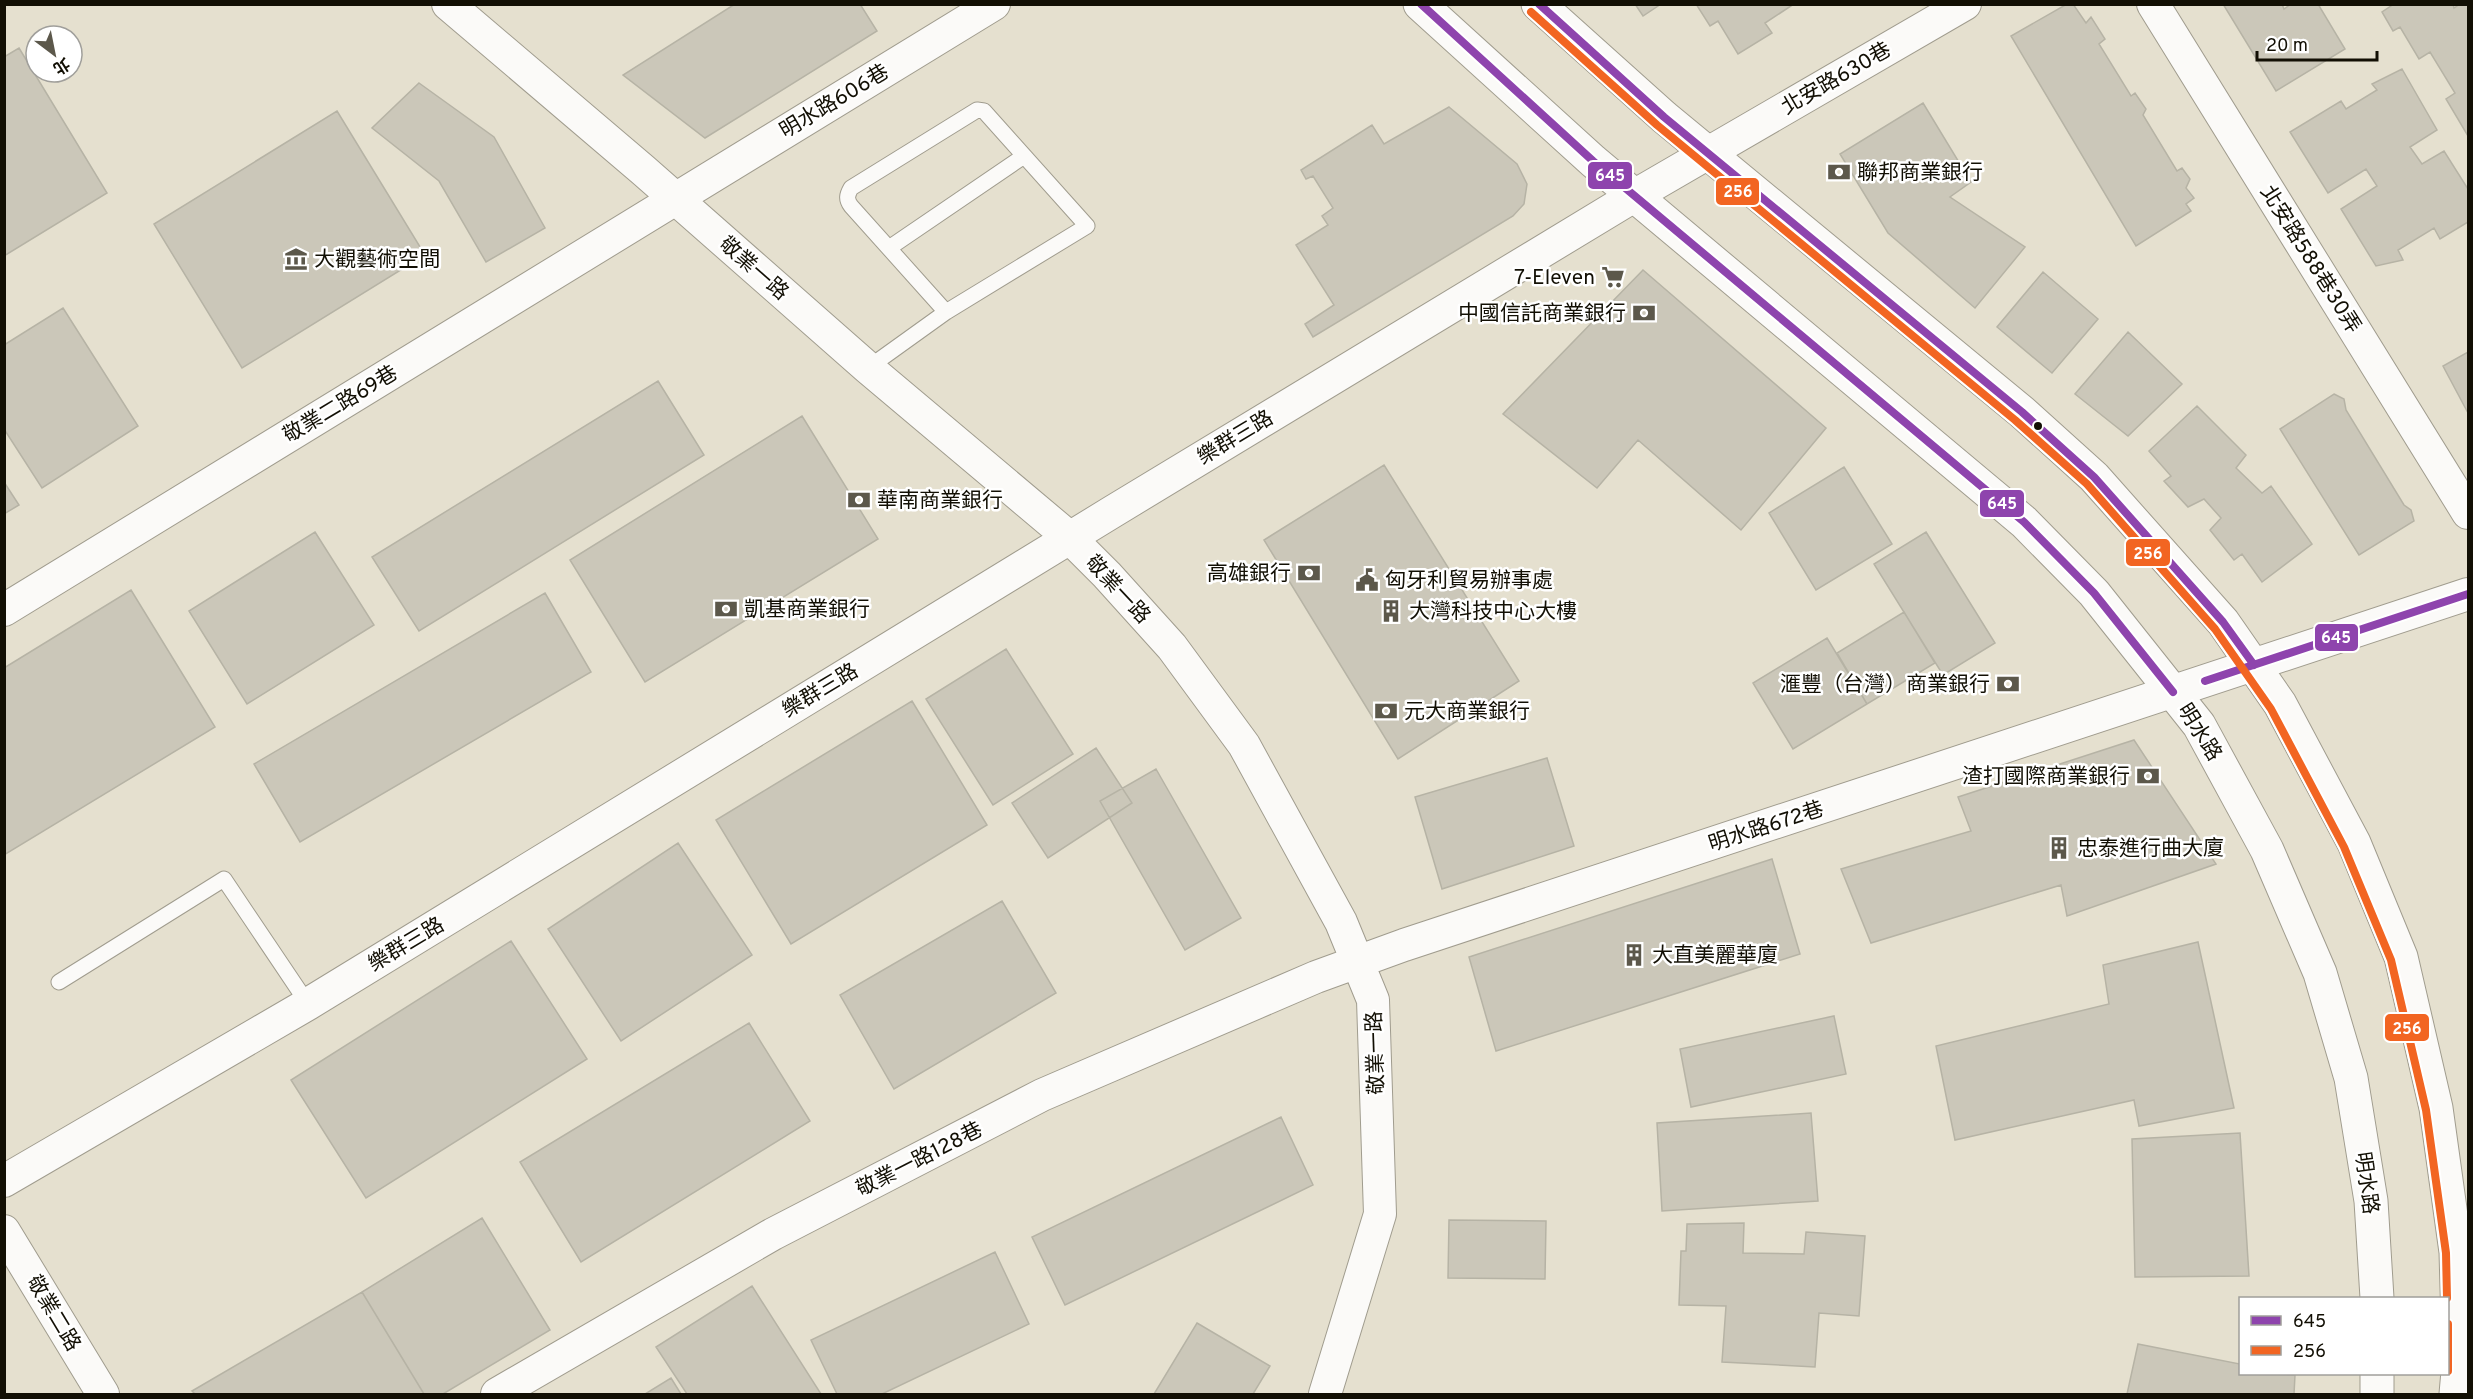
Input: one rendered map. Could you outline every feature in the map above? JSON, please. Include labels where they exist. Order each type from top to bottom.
[{"type":"street","name":"敬業一路","points":[[448,4],[868,368],[1070,538],[1172,647],[1244,745],[1319,881],[1359,960],[1373,1000],[1380,1214],[1325,1395]]},
{"type":"street","name":"明水路606巷","points":[[676,200],[718,171],[994,4]]},
{"type":"street","name":"明水路","points":[[1420,4],[1634,196],[2024,522],[2094,593],[2199,725],[2267,850],[2320,973],[2351,1078],[2371,1202],[2377,1297]]},
{"type":"street","points":[[1538,4],[1664,117],[2022,412],[2094,477],[2209,605],[2280,704],[2354,843],[2402,957],[2436,1108],[2456,1252],[2458,1360],[2456,1395]]},
{"type":"street","name":"北安路630巷","points":[[1634,196],[1965,4]]},
{"type":"street","name":"北安路588巷30弄","points":[[2152,4],[2469,513]]},
{"type":"street","name":"樂群三路","points":[[4,1181],[308,1004],[1634,196]]},
{"type":"street","name":"敬業二路69巷","points":[[4,610],[676,200]]},
{"type":"street","name":"明水路672巷","points":[[1359,960],[2469,594]]},
{"type":"street","name":"敬業一路128巷","points":[[497,1395],[774,1234],[1042,1095],[1359,960]]},
{"type":"street","name":"敬業二路","points":[[4,1231],[103,1395]]},
{"type":"street","points":[[2377,1395],[2378,1375]]},
{"type":"lane","points":[[868,368],[946,312],[1087,226],[984,111],[977,110],[851,188],[847,200],[946,312]]},
{"type":"lane","points":[[889,248],[1024,156]]},
{"type":"lane","points":[[59,982],[224,879],[308,1004]]},
{"type":"building","points":[[735,4],[860,4],[877,31],[705,138],[623,75]]},
{"type":"building","points":[[1635,4],[1661,4],[1643,16]]},
{"type":"building","points":[[1696,4],[1794,4],[1765,23],[1772,33],[1738,54],[1718,21],[1710,26]]},
{"type":"building","points":[[2067,4],[2073,4],[2086,23],[2091,17],[2105,39],[2099,44],[2131,96],[2135,93],[2146,109],[2143,115],[2177,171],[2182,168],[2190,179],[2186,188],[2194,198],[2186,204],[2191,211],[2136,246],[2011,36]]},
{"type":"building","points":[[2223,4],[2282,4],[2284,9],[2291,4],[2318,4],[2345,49],[2276,91]]},
{"type":"building","points":[[2394,4],[2453,4],[2454,8],[2460,4],[2468,4],[2468,136],[2446,99],[2455,93],[2430,52],[2419,59],[2400,27],[2393,31],[2382,12]]},
{"type":"building","points":[[19,48],[24,56],[24,84],[41,84],[107,193],[4,256],[4,57]]},
{"type":"building","points":[[2402,69],[2437,130],[2410,147],[2422,164],[2444,151],[2468,189],[2468,222],[2440,239],[2434,228],[2398,250],[2403,260],[2376,266],[2341,209],[2377,186],[2366,169],[2328,193],[2290,132],[2341,101],[2346,109],[2377,90],[2372,84]]},
{"type":"building","points":[[419,83],[494,137],[545,228],[486,262],[439,181],[372,128]]},
{"type":"building","points":[[1923,103],[1971,182],[1950,197],[2025,247],[1975,308],[1888,233],[1840,154]]},
{"type":"building","points":[[1449,107],[1517,164],[1527,184],[1524,204],[1513,216],[1313,337],[1305,324],[1334,305],[1296,245],[1328,225],[1322,216],[1333,208],[1313,176],[1306,179],[1301,170],[1372,125],[1384,144]]},
{"type":"building","points":[[337,111],[425,255],[242,368],[154,224]]},
{"type":"building","points":[[1643,270],[1826,428],[1741,530],[1638,440],[1597,488],[1503,414]]},
{"type":"building","points":[[2043,272],[2098,319],[2052,373],[1997,327]]},
{"type":"building","points":[[63,308],[138,426],[42,488],[4,429],[4,345]]},
{"type":"building","points":[[2128,332],[2182,384],[2128,436],[2075,394]]},
{"type":"building","points":[[2468,352],[2468,413],[2443,366]]},
{"type":"building","points":[[658,381],[704,455],[419,631],[372,557]]},
{"type":"building","points":[[2334,394],[2344,399],[2346,410],[2404,505],[2411,510],[2414,521],[2359,555],[2280,429]]},
{"type":"building","points":[[2197,406],[2246,455],[2236,468],[2262,493],[2271,486],[2312,544],[2262,582],[2242,554],[2234,560],[2210,530],[2221,518],[2204,499],[2188,507],[2164,481],[2171,476],[2149,451]]},
{"type":"building","points":[[802,416],[878,539],[645,682],[570,560]]},
{"type":"building","name":"大灣科技中心大樓","points":[[1384,465],[1519,681],[1398,759],[1264,540]]},
{"type":"building","points":[[1844,467],[1892,544],[1816,590],[1769,513]]},
{"type":"building","points":[[4,482],[19,505],[4,514]]},
{"type":"building","points":[[315,532],[374,625],[247,704],[189,611]]},
{"type":"building","points":[[1926,532],[1995,643],[1943,675],[1874,564]]},
{"type":"building","points":[[131,590],[215,727],[4,855],[4,668]]},
{"type":"building","points":[[545,593],[591,672],[300,842],[254,764]]},
{"type":"building","points":[[1904,612],[1935,663],[1867,704],[1837,653]]},
{"type":"building","points":[[1827,638],[1867,704],[1793,749],[1753,683]]},
{"type":"building","points":[[1006,649],[1073,754],[993,805],[926,699]]},
{"type":"building","points":[[912,701],[987,825],[791,944],[716,820]]},
{"type":"building","name":"忠泰進行曲大廈","points":[[2134,740],[2216,864],[2067,916],[2061,885],[1871,943],[1841,869],[1971,831],[1958,797]]},
{"type":"building","points":[[1096,748],[1132,803],[1048,858],[1012,803]]},
{"type":"building","points":[[1547,758],[1574,846],[1442,889],[1415,797]]},
{"type":"building","points":[[1156,769],[1241,918],[1185,950],[1100,801]]},
{"type":"building","points":[[678,843],[752,955],[621,1041],[548,929]]},
{"type":"building","name":"大直美麗華廈","points":[[1772,859],[1800,954],[1496,1051],[1469,957]]},
{"type":"building","points":[[1002,901],[1056,993],[894,1089],[840,995]]},
{"type":"building","points":[[511,941],[587,1059],[366,1198],[291,1080]]},
{"type":"building","points":[[2198,942],[2234,1108],[2139,1126],[2134,1100],[1955,1140],[1936,1046],[2109,1004],[2103,965]]},
{"type":"building","points":[[1834,1016],[1846,1074],[1691,1107],[1680,1049]]},
{"type":"building","points":[[749,1023],[810,1121],[581,1262],[520,1162]]},
{"type":"building","points":[[1811,1113],[1818,1201],[1662,1211],[1657,1123]]},
{"type":"building","points":[[1281,1117],[1313,1185],[1065,1305],[1032,1237]]},
{"type":"building","points":[[2240,1133],[2249,1276],[2135,1277],[2132,1139]]},
{"type":"building","points":[[482,1218],[550,1330],[443,1394],[424,1394],[362,1292]]},
{"type":"building","points":[[1449,1220],[1546,1221],[1545,1279],[1448,1278]]},
{"type":"building","points":[[1744,1223],[1743,1253],[1804,1254],[1806,1232],[1865,1236],[1859,1316],[1819,1313],[1815,1367],[1722,1362],[1726,1306],[1679,1305],[1681,1251],[1686,1251],[1687,1224]]},
{"type":"building","points":[[995,1252],[1029,1324],[882,1394],[837,1394],[811,1340]]},
{"type":"building","points":[[752,1286],[821,1394],[687,1394],[656,1347]]},
{"type":"building","points":[[362,1292],[424,1394],[195,1394],[192,1391]]},
{"type":"building","points":[[1197,1323],[1270,1366],[1253,1394],[1154,1394]]},
{"type":"building","points":[[2138,1344],[2239,1364],[2239,1375],[2295,1375],[2294,1394],[2127,1394]]},
{"type":"building","points":[[671,1378],[681,1394],[645,1394]]},
{"type":"transit line","name":"645","points":[[1421,4],[1593,161],[2024,522],[2094,593],[2173,692]]},
{"type":"transit line","name":"645","points":[[1539,4],[1664,117],[2022,412],[2094,477],[2223,622],[2254,665]]},
{"type":"transit line","name":"256","points":[[1531,12],[1657,125],[2015,420],[2087,484],[2215,629],[2271,709],[2344,847],[2391,960],[2426,1110],[2446,1253],[2447,1297]]},
{"type":"transit line","name":"645","points":[[2205,681],[2468,594]]},
{"type":"place","name":"聯邦商業銀行","points":[[1839,172]]},
{"type":"place","name":"大觀藝術空間","points":[[296,259]]},
{"type":"place","name":"7-Eleven","points":[[1613,277]]},
{"type":"place","name":"中國信託商業銀行","points":[[1644,313]]},
{"type":"place","name":"華南商業銀行","points":[[859,500]]},
{"type":"place","name":"高雄銀行","points":[[1309,573]]},
{"type":"place","name":"匈牙利貿易辦事處","points":[[1367,580]]},
{"type":"place","name":"凱基商業銀行","points":[[726,609]]},
{"type":"place","name":"大灣科技中心大樓","points":[[1391,611]]},
{"type":"place","name":"滙豐（台灣）商業銀行","points":[[2008,684]]},
{"type":"place","name":"元大商業銀行","points":[[1386,711]]},
{"type":"place","name":"渣打國際商業銀行","points":[[2148,776]]},
{"type":"place","name":"忠泰進行曲大廈","points":[[2059,848]]},
{"type":"place","name":"大直美麗華廈","points":[[1634,955]]}]
